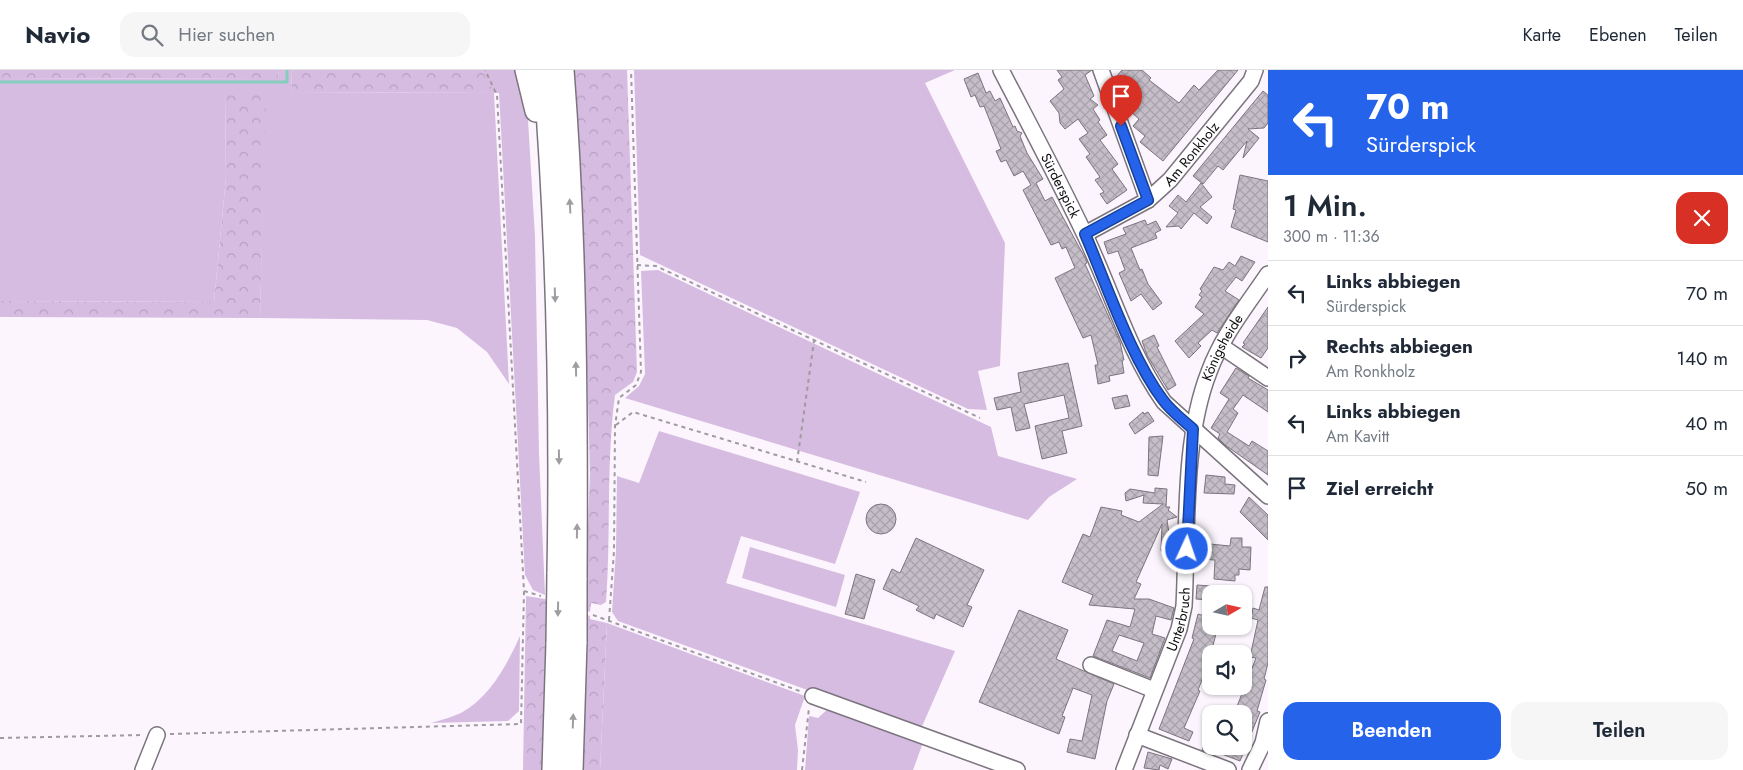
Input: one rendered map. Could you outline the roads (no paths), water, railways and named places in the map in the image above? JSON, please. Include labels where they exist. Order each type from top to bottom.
[{"type":"highway","points":[[526,70],[549,155]]},
{"type":"highway","points":[[544,70],[567,577]]},
{"type":"highway","points":[[563,70],[574,283],[566,643],[572,770]]},
{"type":"highway","points":[[553,770],[566,643]]},
{"type":"street","name":"Sürderspick","points":[[1001,70],[1085,234],[1138,359],[1151,383],[1164,402],[1268,496]]},
{"type":"street","points":[[1101,70],[1148,200]]},
{"type":"street","name":"Am Ronkholz","points":[[1085,234],[1148,200],[1170,180],[1251,81],[1255,70]]},
{"type":"street","name":"Königsheide","points":[[1193,429],[1206,380],[1220,346],[1268,274]]},
{"type":"street","points":[[1220,346],[1268,378]]},
{"type":"street","name":"Unterbruch","points":[[1124,770],[1179,629],[1184,606],[1193,429]]},
{"type":"street","points":[[1091,665],[1154,690]]},
{"type":"street","points":[[813,696],[1017,770]]},
{"type":"street","points":[[1250,770],[1263,743],[1268,721]]},
{"type":"street","points":[[143,770],[157,735]]},
{"type":"street","points":[[1137,735],[1228,770]]},
{"type":"waterway","points":[[0,82],[287,82],[287,70]]}]
